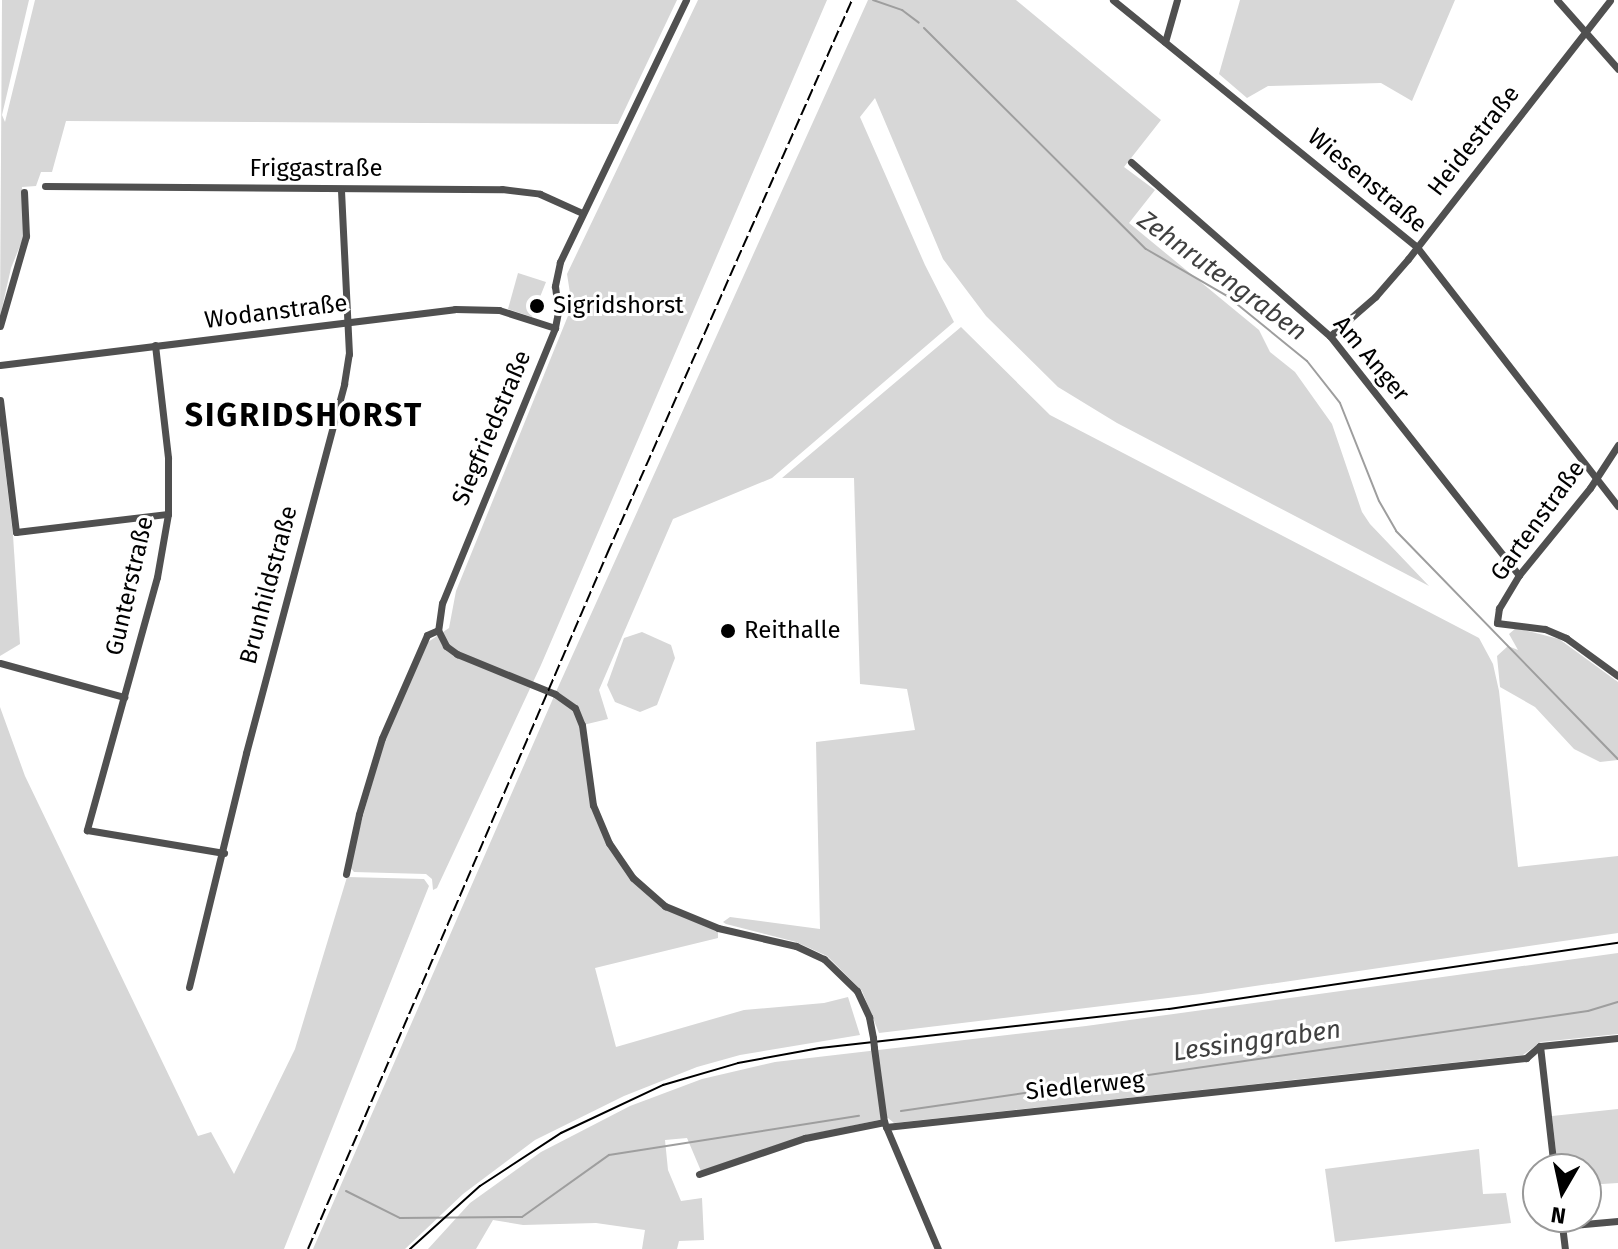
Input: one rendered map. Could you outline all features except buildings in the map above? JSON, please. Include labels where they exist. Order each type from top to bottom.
[{"type":"street","name":"Siegfriedstraße","points":[[346,874],[359,814],[382,738],[427,635],[438,630],[442,603],[555,328],[558,312],[555,286],[560,262],[686,0]]},
{"type":"street","name":"Wiesenstraße","points":[[1113,0],[1416,246],[1618,506]]},
{"type":"street","points":[[1165,42],[1177,0]]},
{"type":"street","points":[[1557,0],[1618,69]]},
{"type":"street","name":"Heidestraße","points":[[1330,336],[1375,297],[1610,0]]},
{"type":"street","name":"Am Anger","points":[[1131,162],[1330,336],[1519,575]]},
{"type":"street","name":"Friggastraße","points":[[45,186],[502,189],[540,194],[582,213]]},
{"type":"street","name":"Brunhildstraße","points":[[189,987],[246,753],[344,384],[348,323],[341,190]]},
{"type":"street","points":[[0,326],[26,236],[24,192]]},
{"type":"street","name":"Wodanstraße","points":[[0,365],[455,309],[499,310],[555,328]]},
{"type":"street","name":"Gunterstraße","points":[[155,345],[168,458],[168,514],[157,577],[87,830],[224,853]]},
{"type":"street","points":[[0,400],[16,532],[168,514]]},
{"type":"street","name":"Gartenstraße","points":[[1618,445],[1519,575],[1499,608],[1497,623],[1545,629],[1566,638],[1618,676]]},
{"type":"street","points":[[438,630],[446,646],[457,654],[555,694],[575,708],[582,725],[593,805],[609,843],[633,878],[665,906],[718,928],[796,946],[824,959],[857,991],[869,1017],[885,1124],[938,1249]]},
{"type":"street","points":[[0,663],[124,697]]},
{"type":"street","name":"Siedlerweg","points":[[699,1174],[805,1138],[885,1124],[1526,1058],[1540,1046],[1618,1038]]},
{"type":"street","points":[[1540,1046],[1552,1153]]},
{"type":"shaded area","points":[[2,0],[29,0],[2,115],[5,122],[35,0],[677,0],[618,124],[66,121],[52,172],[41,172],[36,186],[22,187],[24,236],[11,268],[0,317]]},
{"type":"shaded area","points":[[698,0],[827,0],[541,665],[437,888],[433,890],[432,879],[426,874],[354,872],[350,867],[352,855],[385,738],[428,642],[449,628],[456,591],[572,306],[567,274]]},
{"type":"shaded area","points":[[868,0],[1016,0],[1161,120],[1124,167],[1155,190],[1129,223],[1259,330],[1270,352],[1295,372],[1332,424],[1362,512],[1429,586],[1117,423],[1058,387],[986,316],[943,259],[875,98],[860,117],[925,265],[954,322],[772,478],[673,519],[599,690],[608,719],[583,725],[593,804],[609,843],[633,878],[665,906],[718,928],[718,938],[595,968],[616,1047],[744,1010],[824,1003],[848,997],[860,1035],[740,1055],[697,1067],[624,1096],[535,1140],[463,1194],[405,1249],[313,1249],[555,694]]},
{"type":"shaded area","points":[[1240,0],[1455,0],[1412,101],[1381,83],[1268,86],[1247,98],[1219,74]]},
{"type":"shaded area","points":[[518,273],[546,282],[532,317],[508,309]]},
{"type":"shaded area","points":[[961,327],[1050,415],[1479,638],[1493,664],[1499,691],[1518,867],[1618,856],[1618,933],[1201,994],[879,1033],[862,991],[827,956],[796,942],[723,922],[730,917],[820,929],[816,742],[915,730],[907,689],[860,684],[854,478],[782,478]]},
{"type":"shaded area","points":[[0,427],[13,535],[20,644],[0,656]]},
{"type":"shaded area","points":[[1516,628],[1559,639],[1618,682],[1618,760],[1600,762],[1574,749],[1535,707],[1500,687],[1497,656],[1508,646],[1518,650],[1509,634]]},
{"type":"shaded area","points":[[642,632],[671,645],[675,658],[657,705],[640,712],[615,702],[607,685],[624,638]]},
{"type":"shaded area","points":[[0,707],[25,776],[198,1136],[211,1132],[234,1174],[295,1049],[347,877],[424,879],[429,886],[284,1249],[0,1249]]},
{"type":"shaded area","points":[[1618,953],[1618,1034],[1541,1042],[1523,1055],[894,1123],[888,1118],[803,1136],[701,1171],[687,1138],[665,1140],[668,1170],[681,1201],[702,1198],[704,1240],[679,1241],[677,1249],[642,1249],[645,1230],[596,1223],[523,1225],[493,1220],[476,1249],[428,1249],[470,1203],[541,1152],[630,1106],[702,1079],[775,1062],[1086,1026]]},
{"type":"shaded area","points":[[1618,1109],[1618,1183],[1602,1184],[1602,1153],[1556,1153],[1552,1116]]},
{"type":"shaded area","points":[[1479,1149],[1483,1194],[1506,1193],[1511,1223],[1335,1242],[1325,1169]]},
{"type":"waterway","name":"Zehnrutengraben","points":[[873,0],[902,10],[919,23]]},
{"type":"waterway","name":"Zehnrutengraben","points":[[924,28],[1146,249],[1227,296],[1307,361],[1340,403],[1379,501],[1396,531],[1618,759]]},
{"type":"waterway","name":"Lessinggraben","points":[[901,1111],[1588,1011],[1618,1002]]},
{"type":"waterway","name":"Lessinggraben","points":[[346,1191],[400,1218],[522,1217],[609,1155],[859,1116]]},
{"type":"tram line","points":[[410,1249],[480,1186],[561,1133],[663,1085],[738,1063],[820,1048],[1169,1009],[1618,943]]},
{"type":"railway","points":[[308,1249],[607,554],[852,0]]},
{"type":"place","name":"Sigridshorst","points":[[537,306]]},
{"type":"place","name":"Reithalle","points":[[728,631]]},
{"type":"district","name":"SIGRIDSHORST","points":[[304,415]]}]
